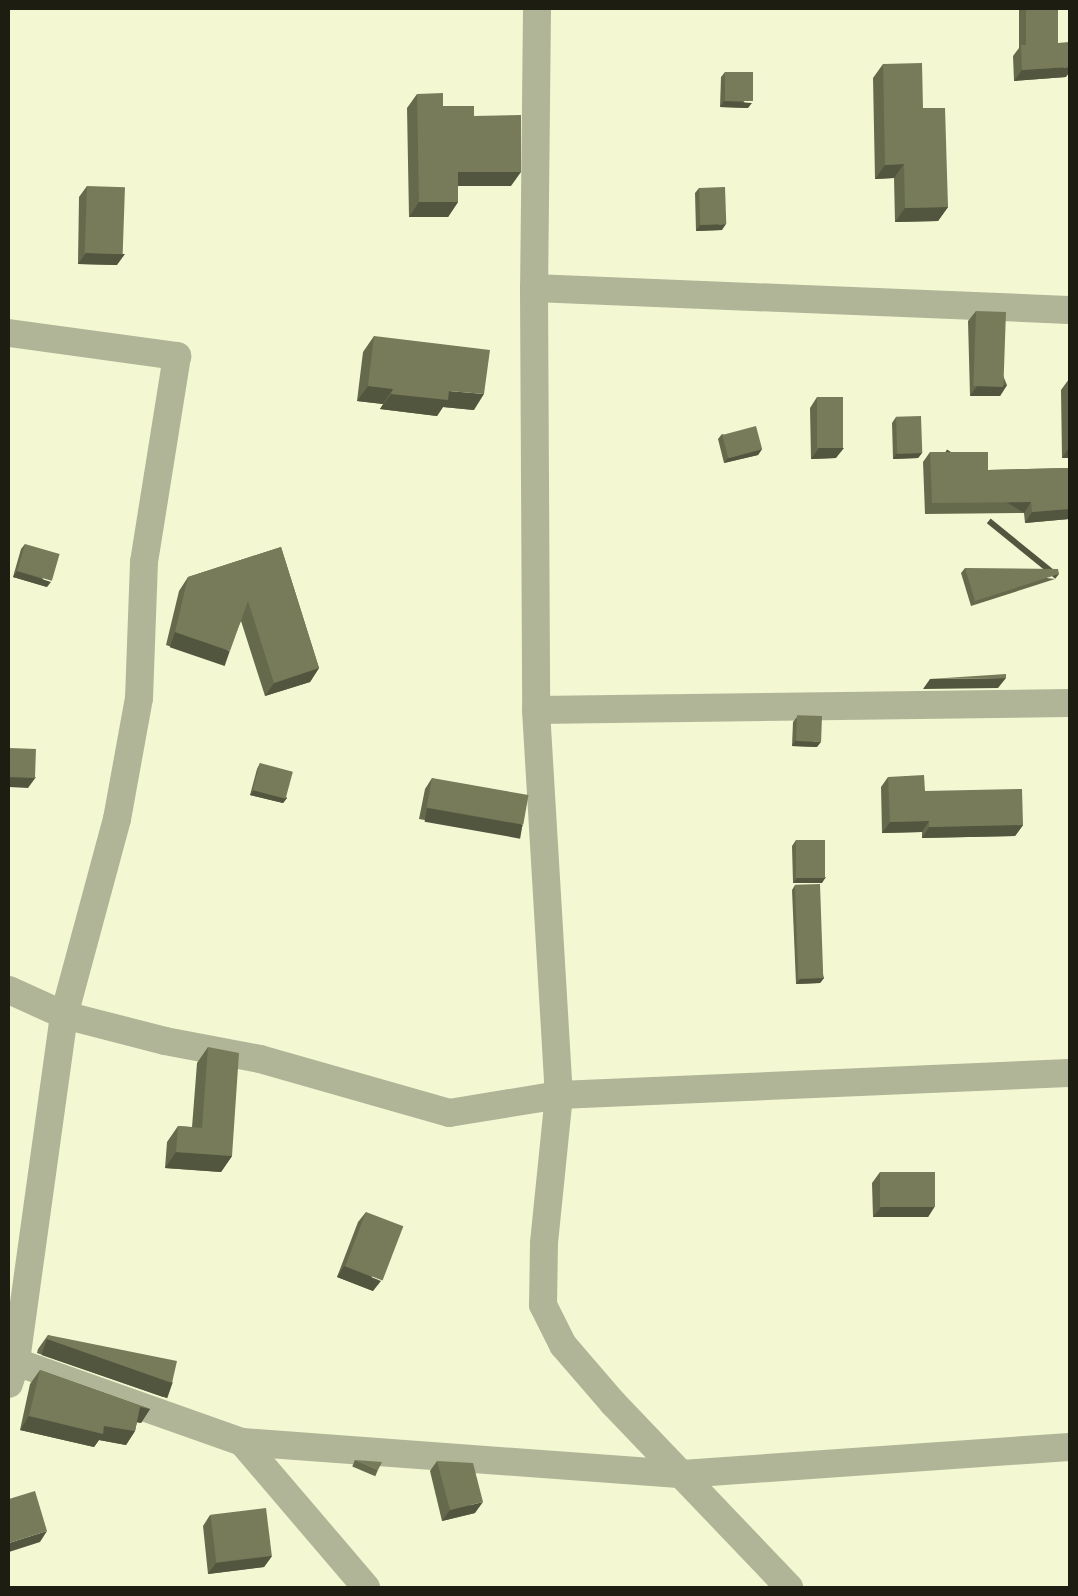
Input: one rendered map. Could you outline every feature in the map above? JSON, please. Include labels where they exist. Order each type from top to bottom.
[{"type":"street","points":[[537,9],[534,288],[536,710],[559,1094],[544,1243],[542,1305],[564,1345],[789,1587]]},
{"type":"street","points":[[534,288],[1069,310]]},
{"type":"street","points":[[9,334],[177,356],[144,562],[139,698],[117,819],[64,1014],[12,1373],[242,1442],[682,1474],[1069,1447]]},
{"type":"street","points":[[536,710],[1069,703]]},
{"type":"street","points":[[9,990],[64,1014],[165,1041],[260,1058],[449,1113],[559,1094],[1069,1073]]},
{"type":"street","points":[[242,1442],[366,1587]]},
{"type":"building","points":[[1026,9],[1058,9],[1058,43],[1069,42],[1069,67],[1022,70],[1021,45],[1026,45]]},
{"type":"building","points":[[922,63],[923,108],[945,108],[948,207],[905,208],[904,164],[885,165],[883,64]]},
{"type":"building","points":[[725,72],[753,72],[753,101],[725,101]]},
{"type":"building","points":[[443,93],[443,106],[474,106],[474,116],[521,115],[521,172],[458,172],[458,202],[419,202],[417,94]]},
{"type":"building","points":[[87,186],[125,187],[123,254],[85,253]]},
{"type":"building","points":[[725,187],[726,224],[700,225],[699,188]]},
{"type":"building","points":[[976,311],[1006,312],[1003,387],[973,386]]},
{"type":"building","points":[[374,336],[490,350],[484,394],[449,391],[448,400],[391,394],[393,389],[368,386]]},
{"type":"building","points":[[817,397],[843,397],[843,448],[817,448]]},
{"type":"building","points":[[921,416],[922,453],[897,454],[896,417]]},
{"type":"building","points":[[756,426],[762,449],[728,458],[722,435]]},
{"type":"building","points":[[930,452],[988,452],[988,470],[1069,468],[1069,509],[1032,512],[1031,502],[932,503]]},
{"type":"building","points":[[25,544],[60,554],[52,581],[17,571]]},
{"type":"building","points":[[281,547],[319,668],[274,683],[248,601],[230,651],[175,632],[188,577]]},
{"type":"building","points":[[965,568],[1058,569],[1059,574],[975,601]]},
{"type":"building","points":[[1006,674],[1006,678],[930,679]]},
{"type":"building","points":[[797,715],[822,716],[821,742],[796,741]]},
{"type":"building","points":[[9,748],[36,749],[35,778],[9,777]]},
{"type":"building","points":[[260,763],[293,772],[286,799],[253,790]]},
{"type":"building","points":[[924,775],[925,791],[1022,789],[1023,825],[929,827],[929,821],[890,822],[888,777]]},
{"type":"building","points":[[432,778],[529,795],[523,825],[427,808]]},
{"type":"building","points":[[796,840],[825,840],[825,878],[796,878]]},
{"type":"building","points":[[820,884],[823,978],[798,979],[795,885]]},
{"type":"building","points":[[208,1047],[239,1053],[232,1156],[176,1152],[178,1126],[202,1128]]},
{"type":"building","points":[[880,1172],[935,1172],[935,1207],[880,1207]]},
{"type":"building","points":[[366,1212],[403,1226],[383,1280],[345,1266]]},
{"type":"building","points":[[48,1335],[177,1361],[172,1383],[47,1339]]},
{"type":"building","points":[[40,1370],[150,1409],[140,1407],[135,1431],[104,1426],[103,1434],[29,1416]]},
{"type":"building","points":[[355,1460],[382,1462],[378,1470]]},
{"type":"building","points":[[437,1461],[473,1463],[483,1502],[450,1510]]},
{"type":"building","points":[[35,1491],[47,1531],[9,1543],[9,1499]]},
{"type":"building","points":[[266,1508],[272,1556],[216,1562],[210,1515]]}]
